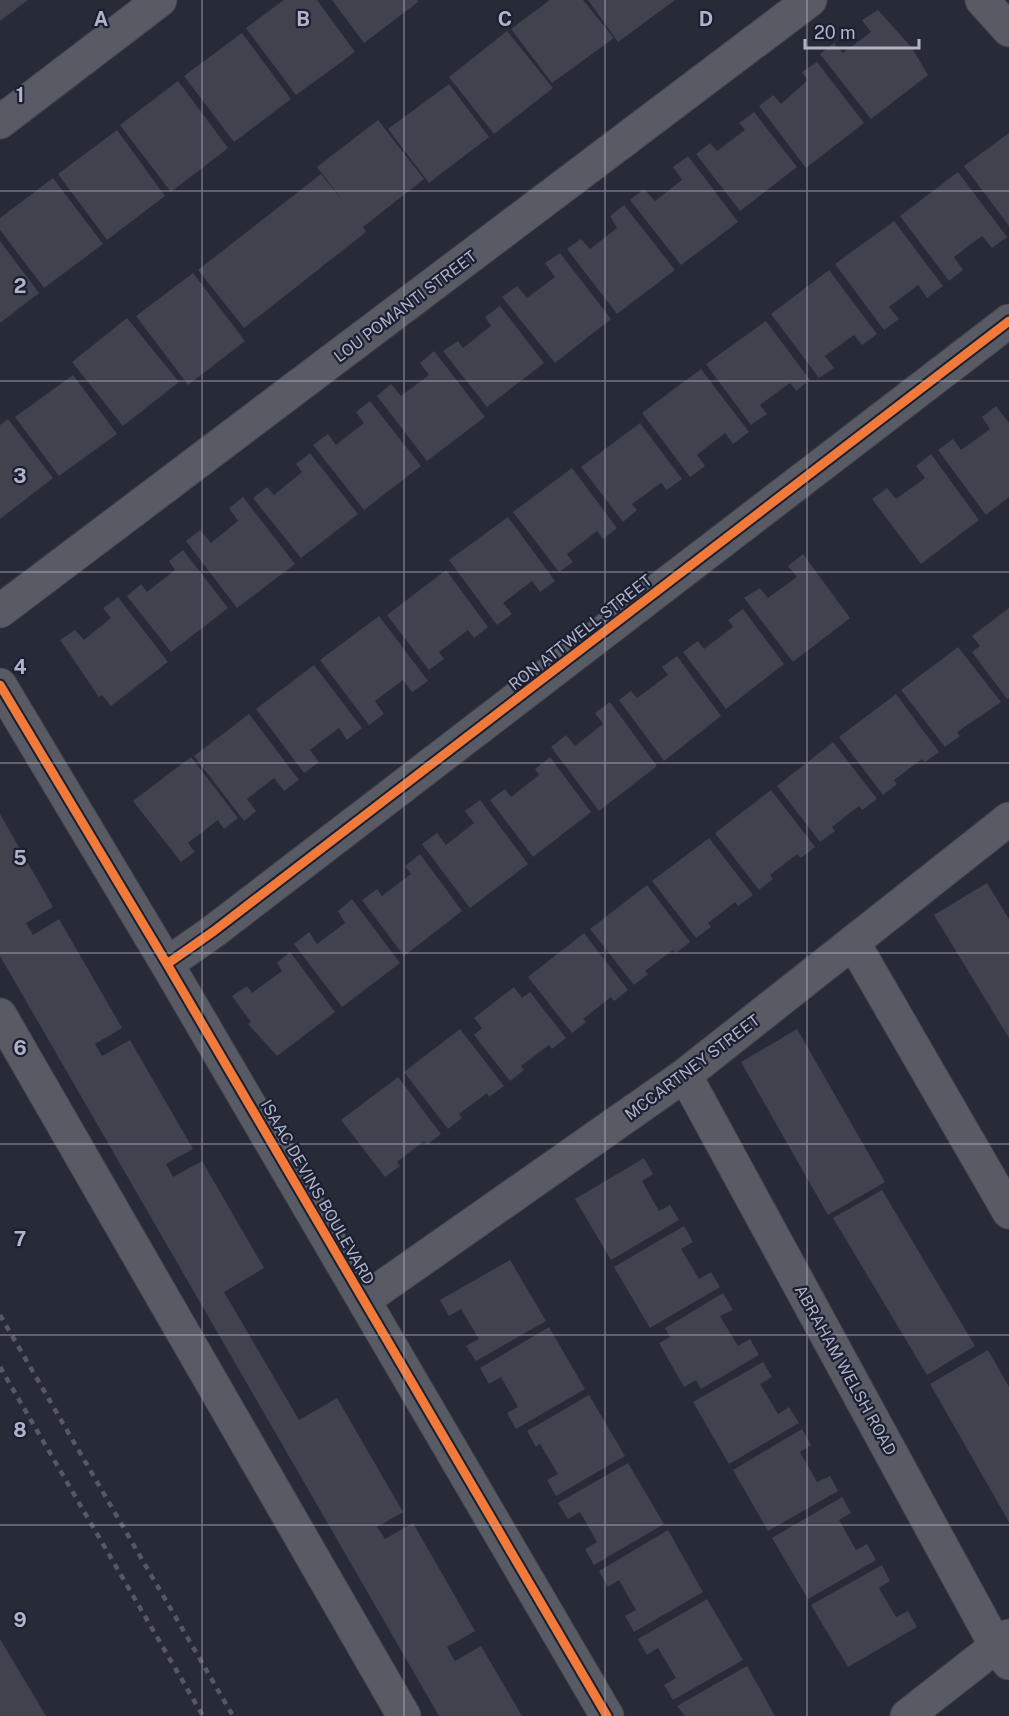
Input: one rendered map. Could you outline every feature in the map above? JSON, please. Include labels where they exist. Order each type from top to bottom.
[{"type":"street","points":[[0,122],[160,0]]},
{"type":"street","name":"LOU POMANTI STREET","points":[[0,611],[810,0]]},
{"type":"street","points":[[982,0],[1009,30]]},
{"type":"street","name":"RON ATTWELL STREET","points":[[167,964],[224,924],[1009,321]]},
{"type":"street","name":"ISAAC DEVINS BOULEVARD","points":[[0,685],[167,964],[607,1716]]},
{"type":"street","name":"MCCARTNEY STREET","points":[[364,1300],[685,1074],[1009,819]]},
{"type":"street","points":[[853,942],[1009,1212]]},
{"type":"street","points":[[0,1015],[404,1716]]},
{"type":"street","name":"ABRAHAM WELSH ROAD","points":[[685,1074],[1005,1648]]},
{"type":"street","points":[[907,1716],[1005,1648]]},
{"type":"building","points":[[0,0],[28,0],[0,21]]},
{"type":"building","points":[[284,0],[317,0],[355,52],[296,95],[246,28]]},
{"type":"building","points":[[332,0],[417,0],[418,2],[364,43]]},
{"type":"building","points":[[550,0],[583,0],[614,38],[552,83],[511,29]]},
{"type":"building","points":[[588,0],[675,0],[618,42]]},
{"type":"building","points":[[878,10],[912,48],[928,75],[871,119],[820,54],[834,43],[843,53],[871,32],[862,20]]},
{"type":"building","points":[[507,31],[553,88],[494,134],[449,77]]},
{"type":"building","points":[[242,33],[291,99],[234,142],[184,76]]},
{"type":"building","points":[[817,62],[864,123],[806,168],[759,106],[773,95],[781,104],[808,80],[802,72]]},
{"type":"building","points":[[178,81],[228,148],[171,192],[120,125]]},
{"type":"building","points":[[449,84],[489,137],[429,183],[388,129]]},
{"type":"building","points":[[754,112],[797,167],[740,211],[696,154],[710,143],[717,151],[745,130],[739,123]]},
{"type":"building","points":[[378,120],[424,179],[363,227],[366,232],[244,328],[198,270],[321,174],[344,202],[317,167]]},
{"type":"building","points":[[117,130],[165,196],[107,240],[58,174]]},
{"type":"building","points":[[1009,133],[1009,226],[964,166]]},
{"type":"building","points":[[688,156],[738,222],[681,265],[630,200],[644,189],[655,201],[682,180],[673,167]]},
{"type":"building","points":[[958,172],[1007,237],[992,248],[982,236],[954,257],[963,270],[949,281],[900,216]]},
{"type":"building","points":[[53,178],[103,244],[44,288],[0,230],[0,218]]},
{"type":"building","points":[[624,205],[675,270],[617,314],[567,249],[581,239],[590,249],[617,228],[610,216]]},
{"type":"building","points":[[894,221],[943,286],[927,298],[918,285],[889,307],[899,319],[884,330],[835,264]]},
{"type":"building","points":[[0,241],[39,293],[0,323]]},
{"type":"building","points":[[560,253],[611,319],[555,363],[502,297],[517,286],[527,298],[555,277],[545,263]]},
{"type":"building","points":[[829,270],[877,334],[862,345],[854,335],[825,356],[834,368],[819,378],[771,314]]},
{"type":"building","points":[[193,273],[245,341],[188,385],[136,316]]},
{"type":"building","points":[[500,306],[544,363],[487,407],[443,351],[458,341],[463,348],[491,326],[485,317]]},
{"type":"building","points":[[127,318],[179,382],[123,426],[72,362]]},
{"type":"building","points":[[766,321],[810,380],[796,391],[790,383],[760,405],[767,414],[751,425],[706,364]]},
{"type":"building","points":[[434,351],[485,417],[427,461],[377,396],[391,384],[401,396],[429,375],[420,363]]},
{"type":"building","points":[[701,369],[749,432],[733,444],[725,433],[697,455],[705,466],[690,477],[642,413]]},
{"type":"building","points":[[73,375],[117,434],[59,476],[15,417]]},
{"type":"building","points":[[370,401],[421,466],[364,510],[313,445],[328,434],[336,445],[364,423],[356,412]]},
{"type":"building","points":[[996,406],[1009,423],[1009,497],[986,515],[938,450],[953,439],[961,450],[990,429],[982,417]]},
{"type":"building","points":[[8,419],[53,478],[0,519],[0,425]]},
{"type":"building","points":[[640,423],[682,479],[667,490],[661,483],[632,504],[637,510],[623,522],[581,467]]},
{"type":"building","points":[[310,453],[358,514],[301,558],[253,498],[267,487],[274,495],[302,472],[296,464]]},
{"type":"building","points":[[931,454],[979,520],[921,564],[872,499],[887,488],[896,499],[925,478],[916,466]]},
{"type":"building","points":[[572,468],[617,528],[603,539],[597,531],[567,554],[573,562],[559,572],[513,512]]},
{"type":"building","points":[[243,497],[295,564],[237,608],[186,541],[200,530],[211,543],[238,521],[229,508]]},
{"type":"building","points":[[508,517],[555,581],[540,592],[532,581],[503,603],[512,614],[497,625],[449,560]]},
{"type":"building","points":[[183,550],[228,608],[171,652],[127,596],[141,584],[147,592],[175,570],[169,561]]},
{"type":"building","points":[[803,554],[850,618],[793,662],[744,598],[760,588],[768,598],[797,577],[788,566]]},
{"type":"building","points":[[446,570],[488,627],[474,638],[468,630],[439,652],[444,659],[429,670],[387,615]]},
{"type":"building","points":[[118,597],[168,662],[111,706],[102,695],[99,697],[60,640],[75,630],[84,640],[111,618],[103,608]]},
{"type":"building","points":[[1009,608],[1009,698],[1007,699],[972,652],[980,646],[972,636]]},
{"type":"building","points":[[743,609],[784,664],[726,709],[683,652],[698,641],[704,649],[733,627],[728,620]]},
{"type":"building","points":[[379,616],[428,681],[412,692],[403,680],[375,701],[384,714],[369,725],[320,660]]},
{"type":"building","points":[[958,647],[1001,702],[957,732],[960,736],[945,747],[901,690]]},
{"type":"building","points":[[677,656],[721,716],[664,761],[619,700],[631,691],[637,698],[668,675],[662,667]]},
{"type":"building","points":[[314,665],[362,728],[347,740],[339,728],[310,750],[319,762],[304,773],[256,709]]},
{"type":"building","points":[[896,694],[939,752],[925,762],[922,759],[894,780],[897,784],[883,795],[839,737]]},
{"type":"building","points":[[610,702],[657,766],[599,811],[551,747],[566,735],[575,746],[603,724],[595,713]]},
{"type":"building","points":[[249,714],[299,780],[284,791],[274,778],[247,799],[256,811],[244,821],[194,756]]},
{"type":"building","points":[[833,742],[877,799],[862,810],[859,806],[832,827],[835,831],[820,842],[777,786]]},
{"type":"building","points":[[191,757],[238,818],[224,829],[218,820],[188,843],[195,852],[181,862],[133,801]]},
{"type":"building","points":[[550,757],[591,812],[533,857],[490,800],[505,789],[511,797],[539,775],[535,769]]},
{"type":"building","points":[[771,790],[815,847],[801,858],[797,854],[770,875],[773,879],[759,890],[715,833]]},
{"type":"building","points":[[480,800],[528,864],[470,908],[422,844],[437,833],[446,845],[474,823],[465,811]]},
{"type":"building","points":[[0,814],[53,907],[26,923],[33,935],[59,919],[122,1028],[95,1044],[102,1056],[130,1040],[193,1149],[166,1164],[173,1177],[202,1161],[264,1268],[224,1292],[299,1420],[337,1398],[403,1512],[377,1527],[385,1539],[413,1523],[475,1631],[447,1647],[455,1661],[481,1646],[522,1716],[439,1716],[0,956]]},
{"type":"building","points":[[709,838],[753,895],[738,906],[735,902],[708,923],[711,927],[696,938],[652,881]]},
{"type":"building","points":[[420,854],[462,911],[404,956],[362,900],[377,889],[382,896],[411,874],[405,866]]},
{"type":"building","points":[[987,883],[1009,919],[1009,1038],[934,915]]},
{"type":"building","points":[[647,885],[690,942],[676,953],[673,950],[645,971],[648,974],[634,985],[590,929]]},
{"type":"building","points":[[352,899],[400,963],[342,1007],[294,944],[309,932],[317,944],[345,923],[338,911]]},
{"type":"building","points":[[584,933],[628,990],[614,1001],[611,997],[583,1019],[586,1022],[572,1033],[528,977]]},
{"type":"building","points":[[290,952],[335,1012],[277,1056],[248,1024],[251,1022],[232,996],[247,986],[252,993],[282,971],[277,963]]},
{"type":"building","points":[[514,987],[522,998],[530,992],[566,1038],[552,1049],[549,1045],[521,1066],[524,1070],[510,1081],[474,1035],[482,1028],[474,1018]]},
{"type":"building","points":[[460,1029],[504,1086],[489,1097],[487,1093],[459,1114],[462,1118],[448,1129],[404,1072]]},
{"type":"building","points":[[797,1029],[885,1182],[828,1215],[741,1062]]},
{"type":"building","points":[[398,1077],[441,1134],[427,1145],[424,1141],[397,1162],[400,1166],[385,1177],[341,1120]]},
{"type":"building","points":[[644,1158],[653,1174],[642,1181],[659,1211],[670,1205],[679,1220],[611,1260],[575,1199]]},
{"type":"building","points":[[882,1190],[975,1346],[927,1375],[833,1218]]},
{"type":"building","points":[[684,1226],[693,1242],[681,1249],[699,1279],[711,1272],[720,1287],[650,1328],[614,1267]]},
{"type":"building","points":[[510,1260],[546,1321],[476,1361],[466,1346],[479,1339],[461,1309],[449,1316],[440,1300]]},
{"type":"building","points":[[723,1293],[733,1310],[720,1316],[738,1346],[750,1339],[759,1355],[701,1389],[696,1380],[684,1387],[659,1343],[670,1337],[665,1328]]},
{"type":"building","points":[[549,1327],[585,1389],[516,1429],[507,1413],[518,1407],[501,1377],[489,1384],[480,1368]]},
{"type":"building","points":[[988,1350],[1009,1387],[1009,1522],[930,1384]]},
{"type":"building","points":[[763,1362],[772,1377],[760,1384],[778,1414],[789,1407],[799,1423],[729,1464],[693,1402]]},
{"type":"building","points":[[589,1395],[625,1456],[556,1496],[547,1480],[558,1474],[540,1444],[536,1447],[527,1431]]},
{"type":"building","points":[[802,1429],[811,1445],[800,1452],[817,1482],[830,1476],[838,1491],[768,1531],[733,1470]]},
{"type":"building","points":[[628,1463],[664,1524],[594,1565],[585,1549],[597,1542],[580,1512],[568,1519],[558,1503]]},
{"type":"building","points":[[842,1497],[851,1513],[839,1520],[856,1550],[867,1544],[876,1560],[808,1599],[772,1538]]},
{"type":"building","points":[[668,1530],[703,1592],[634,1632],[625,1616],[636,1610],[619,1580],[608,1587],[599,1571]]},
{"type":"building","points":[[882,1565],[890,1581],[879,1588],[896,1617],[908,1611],[917,1627],[848,1667],[811,1605]]},
{"type":"building","points":[[707,1599],[743,1660],[673,1700],[664,1685],[676,1678],[658,1648],[647,1655],[638,1639]]},
{"type":"building","points":[[0,1639],[46,1716],[0,1716]]},
{"type":"building","points":[[747,1666],[775,1716],[685,1716],[677,1706]]},
{"type":"railway","points":[[0,1315],[233,1716]]},
{"type":"railway","points":[[0,1367],[203,1716]]},
{"type":"cycle path","points":[[167,964],[214,931],[1009,321]]},
{"type":"cycle path","points":[[0,685],[167,964],[607,1716]]}]
